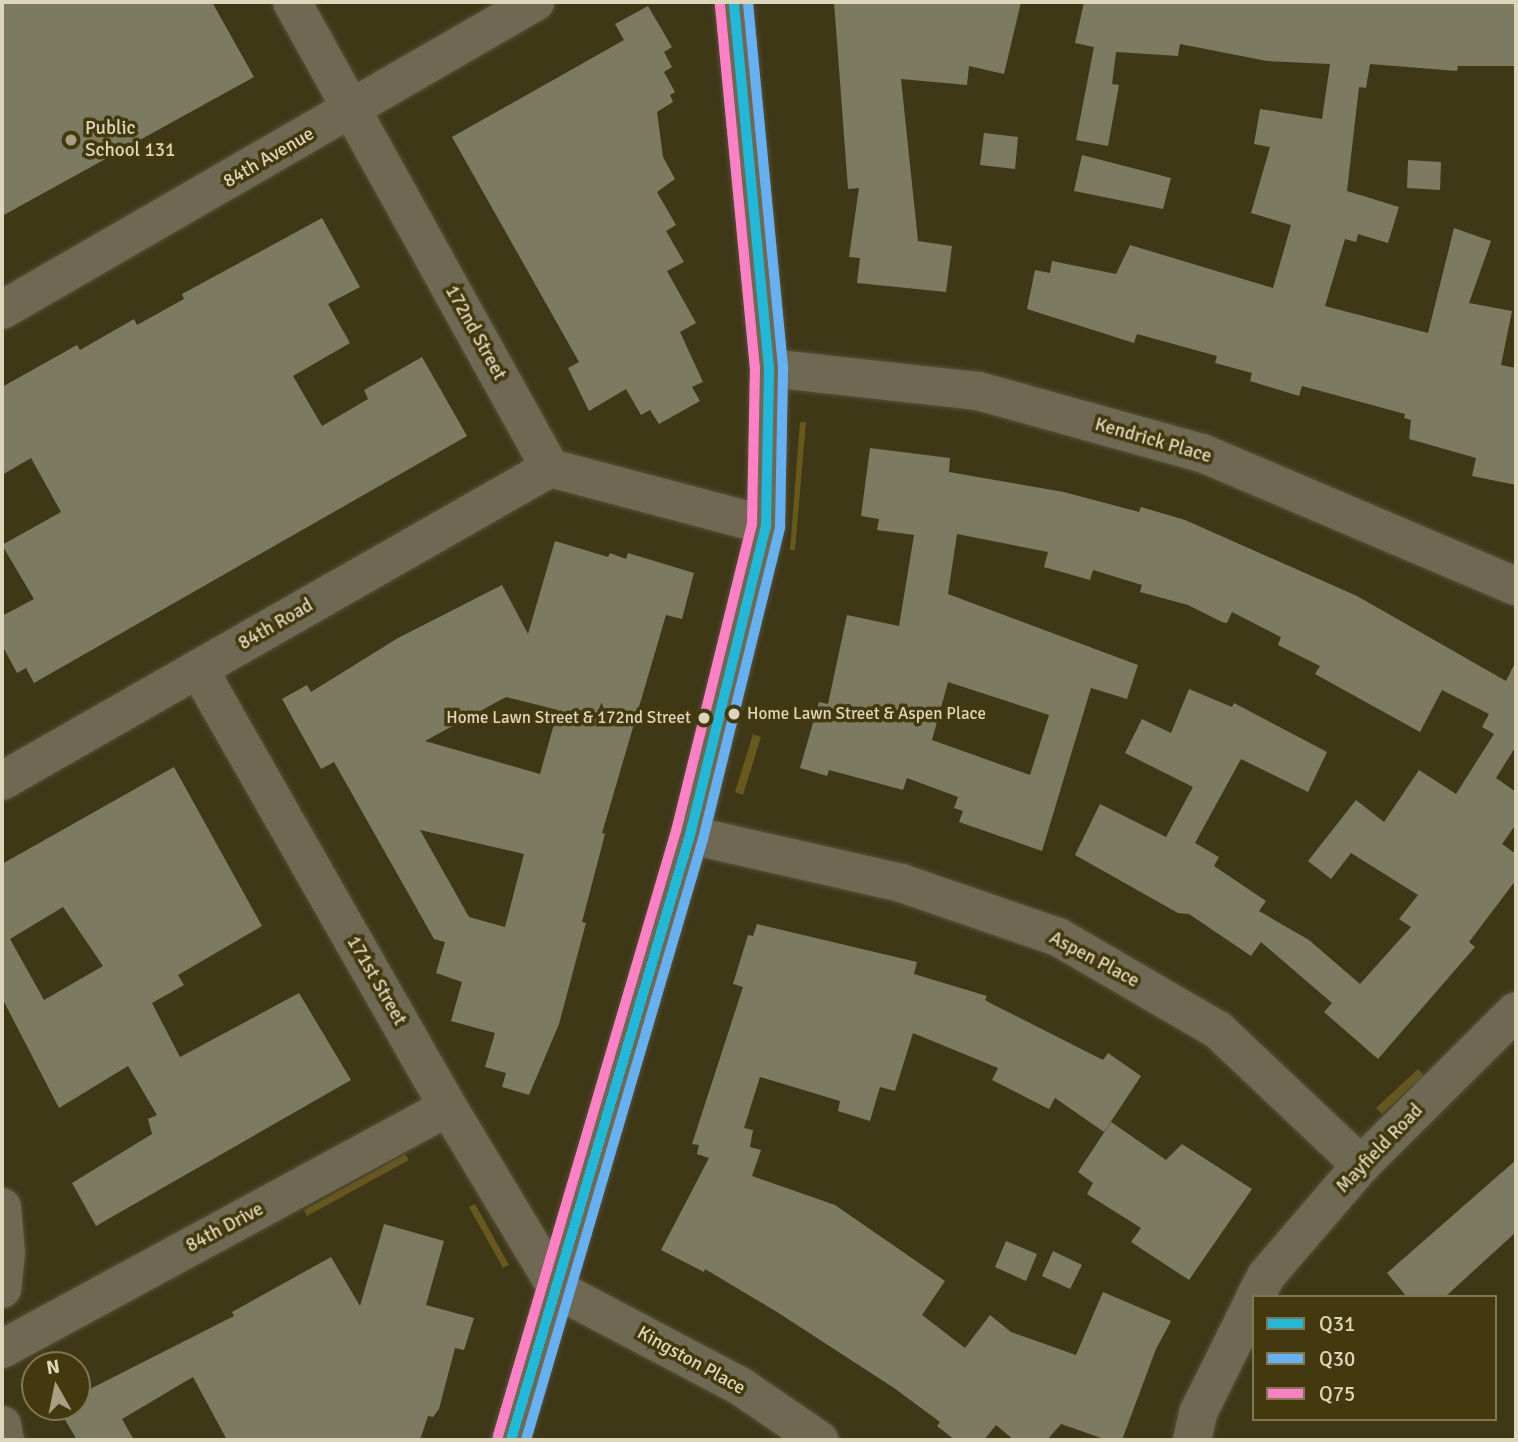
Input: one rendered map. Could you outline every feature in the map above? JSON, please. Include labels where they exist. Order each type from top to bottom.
[{"type":"street","name":"172nd Street","points":[[292,2],[550,468]]},
{"type":"street","name":"84th Avenue","points":[[2,310],[353,110],[535,2]]},
{"type":"street","points":[[511,1440],[546,1316],[558,1290],[691,835],[766,525],[769,368],[734,2]]},
{"type":"street","name":"Kendrick Place","points":[[769,368],[978,391],[1202,453],[1516,586]]},
{"type":"street","points":[[550,468],[766,525]]},
{"type":"street","name":"84th Road","points":[[2,781],[550,468]]},
{"type":"street","name":"171st Street","points":[[199,670],[448,1107],[558,1290]]},
{"type":"street","name":"Aspen Place","points":[[691,835],[901,883],[1058,937],[1218,1030],[1361,1165]]},
{"type":"street","name":"Mayfield Road","points":[[1256,1295],[1266,1276],[1361,1165],[1516,1011]]},
{"type":"street","name":"84th Drive","points":[[2,1349],[448,1107]]},
{"type":"street","points":[[2,1207],[6,1253],[2,1289]]},
{"type":"street","name":"Kingston Place","points":[[558,1290],[740,1386],[819,1440]]},
{"type":"street","name":"Mayfield Road","points":[[1192,1440],[1198,1413],[1252,1304]]},
{"type":"street","points":[[2,1425],[5,1440]]},
{"type":"shaded area","points":[[800,422],[806,422],[795,550],[790,550]]},
{"type":"shaded area","points":[[753,734],[761,737],[743,795],[735,792]]},
{"type":"shaded area","points":[[1418,1069],[1424,1075],[1382,1114],[1376,1108]]},
{"type":"shaded area","points":[[405,1154],[409,1160],[307,1216],[304,1210]]},
{"type":"shaded area","points":[[475,1204],[509,1265],[503,1268],[469,1207]]},
{"type":"building","name":"Public School 131","points":[[2,2],[212,2],[254,77],[2,216]]},
{"type":"building","points":[[834,2],[1021,2],[1004,74],[969,66],[967,85],[901,79],[918,241],[952,246],[946,292],[857,283],[860,258],[849,257],[859,188],[848,189]]},
{"type":"building","points":[[1084,2],[1516,2],[1516,66],[1458,66],[1457,71],[1370,64],[1366,88],[1359,87],[1347,191],[1399,207],[1388,243],[1358,234],[1356,242],[1345,239],[1325,306],[1428,333],[1454,228],[1491,241],[1469,303],[1512,311],[1501,365],[1516,368],[1516,485],[1472,476],[1476,458],[1409,439],[1411,420],[1404,418],[1405,414],[1302,386],[1299,396],[1250,381],[1252,373],[1215,363],[1217,356],[1137,334],[1134,343],[1027,309],[1035,270],[1050,273],[1052,261],[1116,274],[1130,245],[1273,288],[1291,225],[1251,213],[1270,147],[1254,144],[1260,109],[1322,119],[1330,64],[1267,61],[1180,44],[1178,56],[1116,52],[1112,84],[1119,85],[1108,146],[1076,140],[1094,47],[1075,43]]},
{"type":"building","points":[[648,6],[672,47],[664,52],[672,67],[664,72],[675,92],[670,95],[673,102],[657,112],[663,157],[675,179],[657,192],[676,225],[666,231],[684,262],[667,271],[696,323],[680,332],[703,382],[692,387],[700,401],[659,424],[650,410],[641,415],[626,389],[589,411],[568,368],[579,362],[452,137],[624,40],[615,24]]},
{"type":"building","points":[[984,133],[1018,137],[1015,169],[980,165]]},
{"type":"building","points":[[1082,155],[1171,178],[1163,209],[1074,191]]},
{"type":"building","points":[[1408,160],[1441,162],[1440,190],[1407,188]]},
{"type":"building","points":[[322,218],[360,287],[328,304],[350,343],[293,376],[322,426],[368,399],[364,390],[422,357],[467,436],[34,683],[26,668],[17,673],[2,645],[2,616],[34,599],[2,545],[61,512],[31,458],[2,475],[2,387],[77,345],[80,350],[134,319],[137,325],[184,299],[182,294]]},
{"type":"building","points":[[870,448],[950,458],[949,472],[1064,492],[1139,512],[1141,507],[1185,520],[1357,596],[1506,681],[1516,661],[1516,746],[1496,778],[1516,792],[1516,824],[1502,844],[1516,854],[1516,880],[1469,942],[1475,947],[1378,1059],[1324,1012],[1332,1003],[1261,942],[1251,956],[1189,914],[1178,913],[1075,855],[1100,804],[1166,837],[1193,787],[1125,753],[1142,719],[1171,733],[1189,689],[1232,707],[1234,703],[1327,752],[1308,792],[1241,759],[1195,843],[1219,857],[1214,866],[1266,901],[1259,911],[1309,940],[1360,984],[1411,927],[1399,919],[1418,895],[1351,853],[1331,879],[1308,861],[1356,800],[1384,822],[1419,770],[1456,794],[1494,734],[1482,727],[1489,714],[1442,690],[1420,732],[1315,674],[1320,666],[1278,645],[1281,637],[1232,612],[1227,623],[1222,622],[1188,605],[1140,592],[1142,585],[1093,570],[1090,580],[1044,567],[1048,552],[957,534],[948,594],[1138,665],[1127,699],[1091,688],[1042,851],[959,822],[963,811],[954,808],[958,797],[907,778],[903,790],[829,770],[827,776],[800,768],[819,702],[828,704],[847,615],[899,626],[914,535],[877,530],[879,519],[861,516]],"holes":[[[948,682],[1049,715],[1030,775],[932,740]]]},
{"type":"building","points":[[555,541],[608,557],[610,553],[626,559],[628,553],[694,573],[682,619],[666,615],[602,833],[605,834],[582,922],[586,923],[559,1024],[529,1095],[502,1087],[506,1073],[485,1067],[495,1033],[451,1021],[462,982],[436,973],[445,942],[434,939],[334,762],[321,769],[282,699],[307,685],[311,692],[398,638],[502,585],[528,634]],"holes":[[[506,697],[558,710],[540,774],[425,741]],[[420,830],[524,854],[505,927],[469,917]]]},
{"type":"building","points":[[174,767],[262,926],[178,975],[184,985],[152,1003],[180,1057],[299,993],[351,1080],[96,1226],[72,1183],[152,1134],[148,1119],[157,1115],[128,1066],[59,1108],[2,998],[2,864]],"holes":[[[63,907],[103,966],[44,1000],[10,939]]]},
{"type":"building","points":[[757,924],[917,962],[914,974],[987,996],[985,1000],[994,1005],[1103,1060],[1108,1053],[1141,1076],[1104,1132],[1055,1098],[1049,1109],[992,1080],[998,1068],[913,1033],[895,1091],[880,1087],[870,1121],[838,1111],[840,1101],[760,1077],[744,1128],[753,1130],[750,1147],[761,1150],[752,1176],[835,1205],[945,1281],[922,1315],[965,1348],[990,1315],[1011,1332],[1076,1355],[1103,1292],[1171,1321],[1156,1349],[1122,1440],[1107,1440],[1061,1424],[1047,1440],[1014,1440],[996,1425],[984,1440],[955,1440],[937,1426],[940,1422],[894,1388],[777,1312],[705,1269],[704,1272],[661,1250],[709,1158],[697,1154],[699,1145],[692,1144],[743,987],[733,984],[748,935],[753,936]]},
{"type":"building","points":[[1111,1122],[1166,1160],[1182,1144],[1252,1189],[1189,1280],[1131,1242],[1141,1228],[1087,1194],[1093,1183],[1078,1172]]},
{"type":"building","points":[[1516,1160],[1516,1232],[1447,1295],[1405,1295],[1387,1273]]},
{"type":"building","points":[[384,1224],[444,1241],[426,1305],[474,1318],[464,1350],[455,1348],[439,1409],[433,1417],[428,1416],[420,1440],[227,1440],[193,1377],[122,1419],[134,1440],[77,1440],[66,1421],[91,1421],[91,1388],[234,1316],[232,1312],[331,1257],[360,1306]]},
{"type":"building","points":[[1006,1241],[1037,1254],[1026,1281],[995,1267]]},
{"type":"building","points":[[1053,1251],[1082,1265],[1070,1289],[1042,1276]]},
{"type":"transit line","name":"Q31","points":[[511,1440],[690,835],[766,525],[769,368],[734,2]]},
{"type":"transit line","name":"Q30","points":[[526,1440],[703,839],[780,527],[783,367],[748,2]]},
{"type":"transit line","name":"Q75","points":[[498,1436],[676,831],[752,523],[755,369],[720,3]]},
{"type":"place","name":"Public School 131","points":[[71,140]]},
{"type":"place","name":"Home Lawn Street & Aspen Place","points":[[734,714]]},
{"type":"place","name":"Home Lawn Street & 172nd Street","points":[[704,718]]}]
